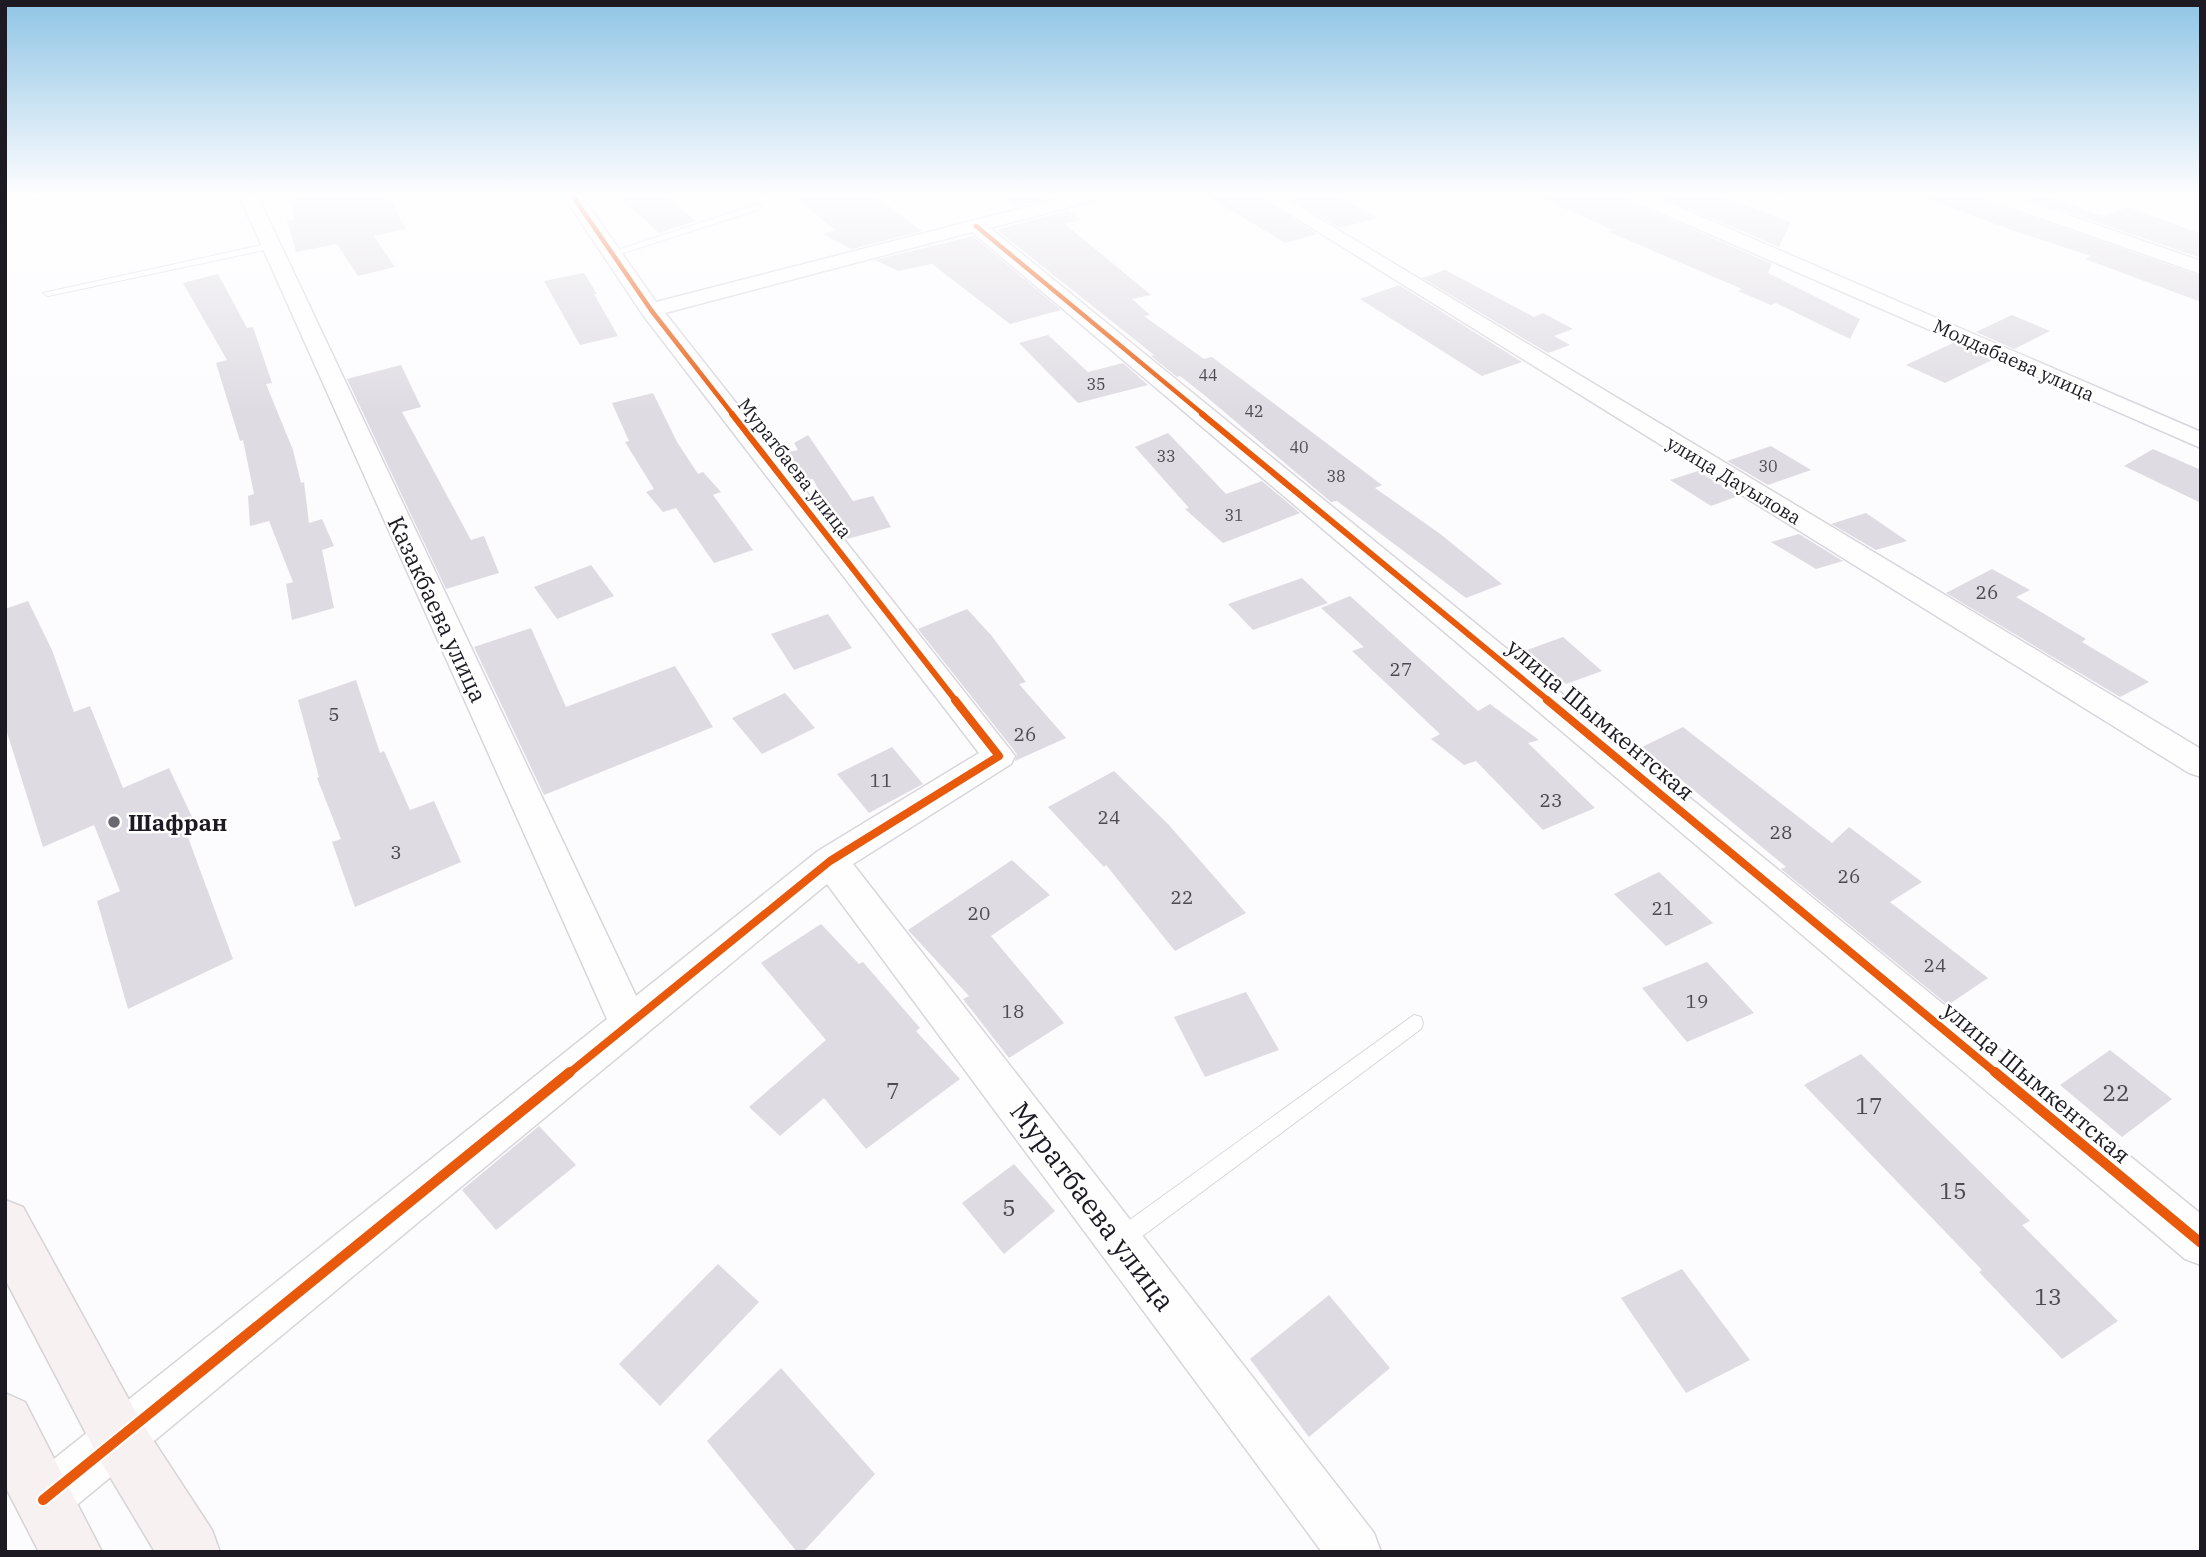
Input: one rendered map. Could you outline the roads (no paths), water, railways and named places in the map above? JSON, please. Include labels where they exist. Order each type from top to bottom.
[{"type":"main road","points":[[5,1225],[120,1440],[190,1552]]},
{"type":"main road","points":[[5,1422],[72,1552]]},
{"type":"street","name":"Казакбаева улица","points":[[281,268],[629,1023]]},
{"type":"street","name":"Муратбаева улица","points":[[621,268],[999,756],[830,861],[1355,1552]]},
{"type":"street","points":[[651,310],[815,268]]},
{"type":"street","name":"улица Шымкентская","points":[[1026,268],[2201,1242]]},
{"type":"street","name":"улица Дауылова","points":[[1387,268],[2201,765]]},
{"type":"street","name":"Молдабаева улица","points":[[1803,268],[2201,441]]},
{"type":"street","points":[[43,1500],[830,861]]},
{"type":"lane","points":[[48,293],[168,268]]},
{"type":"lane","points":[[1119,1241],[1414,1023]]},
{"type":"place","name":"Шафран","points":[[114,822]]}]
